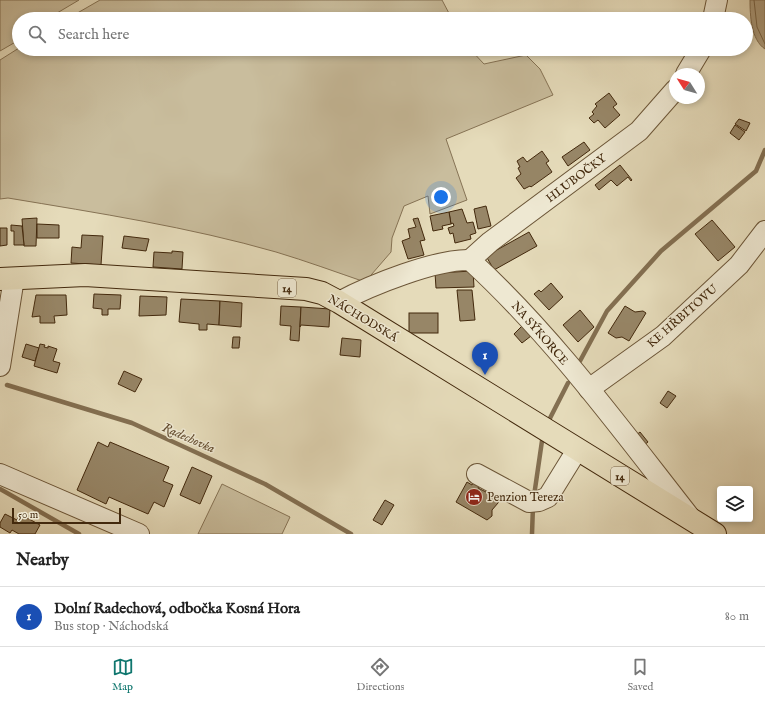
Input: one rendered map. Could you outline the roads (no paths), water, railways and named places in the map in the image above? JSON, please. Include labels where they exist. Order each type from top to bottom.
[{"type":"main road","name":"NÁCHODSKÁ","points":[[7,279],[85,275],[306,289],[322,293],[339,302],[715,534]]},
{"type":"street","points":[[714,12],[717,0]]},
{"type":"street","points":[[690,68],[697,56]]},
{"type":"street","name":"HLUBOČKY","points":[[470,260],[490,242],[639,131],[669,97]]},
{"type":"street","name":"KE HŘBITOVU","points":[[589,389],[663,336],[739,265],[765,231]]},
{"type":"street","points":[[339,302],[375,286],[426,268],[455,259],[470,260]]},
{"type":"street","name":"NA SÝKORCE","points":[[470,260],[523,312],[589,389],[692,519]]},
{"type":"street","points":[[0,366],[7,279]]},
{"type":"street","points":[[476,474],[534,502],[548,497],[577,450]]},
{"type":"street","points":[[0,474],[139,534]]},
{"type":"water","points":[[750,0],[765,0],[765,49],[760,45],[754,33],[753,12],[750,12]]},
{"type":"waterway","points":[[580,361],[607,311],[661,251],[756,171],[765,150]]},
{"type":"waterway","points":[[547,424],[568,383]]},
{"type":"waterway","name":"Radechovka","points":[[7,385],[132,423],[265,484],[351,534]]},
{"type":"waterway","points":[[534,496],[543,434]]},
{"type":"waterway","points":[[0,489],[79,534]]},
{"type":"waterway","points":[[532,534],[533,506]]},
{"type":"place","name":"Dolní Radechová, odbočka Kosná Hora","points":[[485,375]]},
{"type":"place","name":"Penzion Tereza","points":[[474,497]]}]
